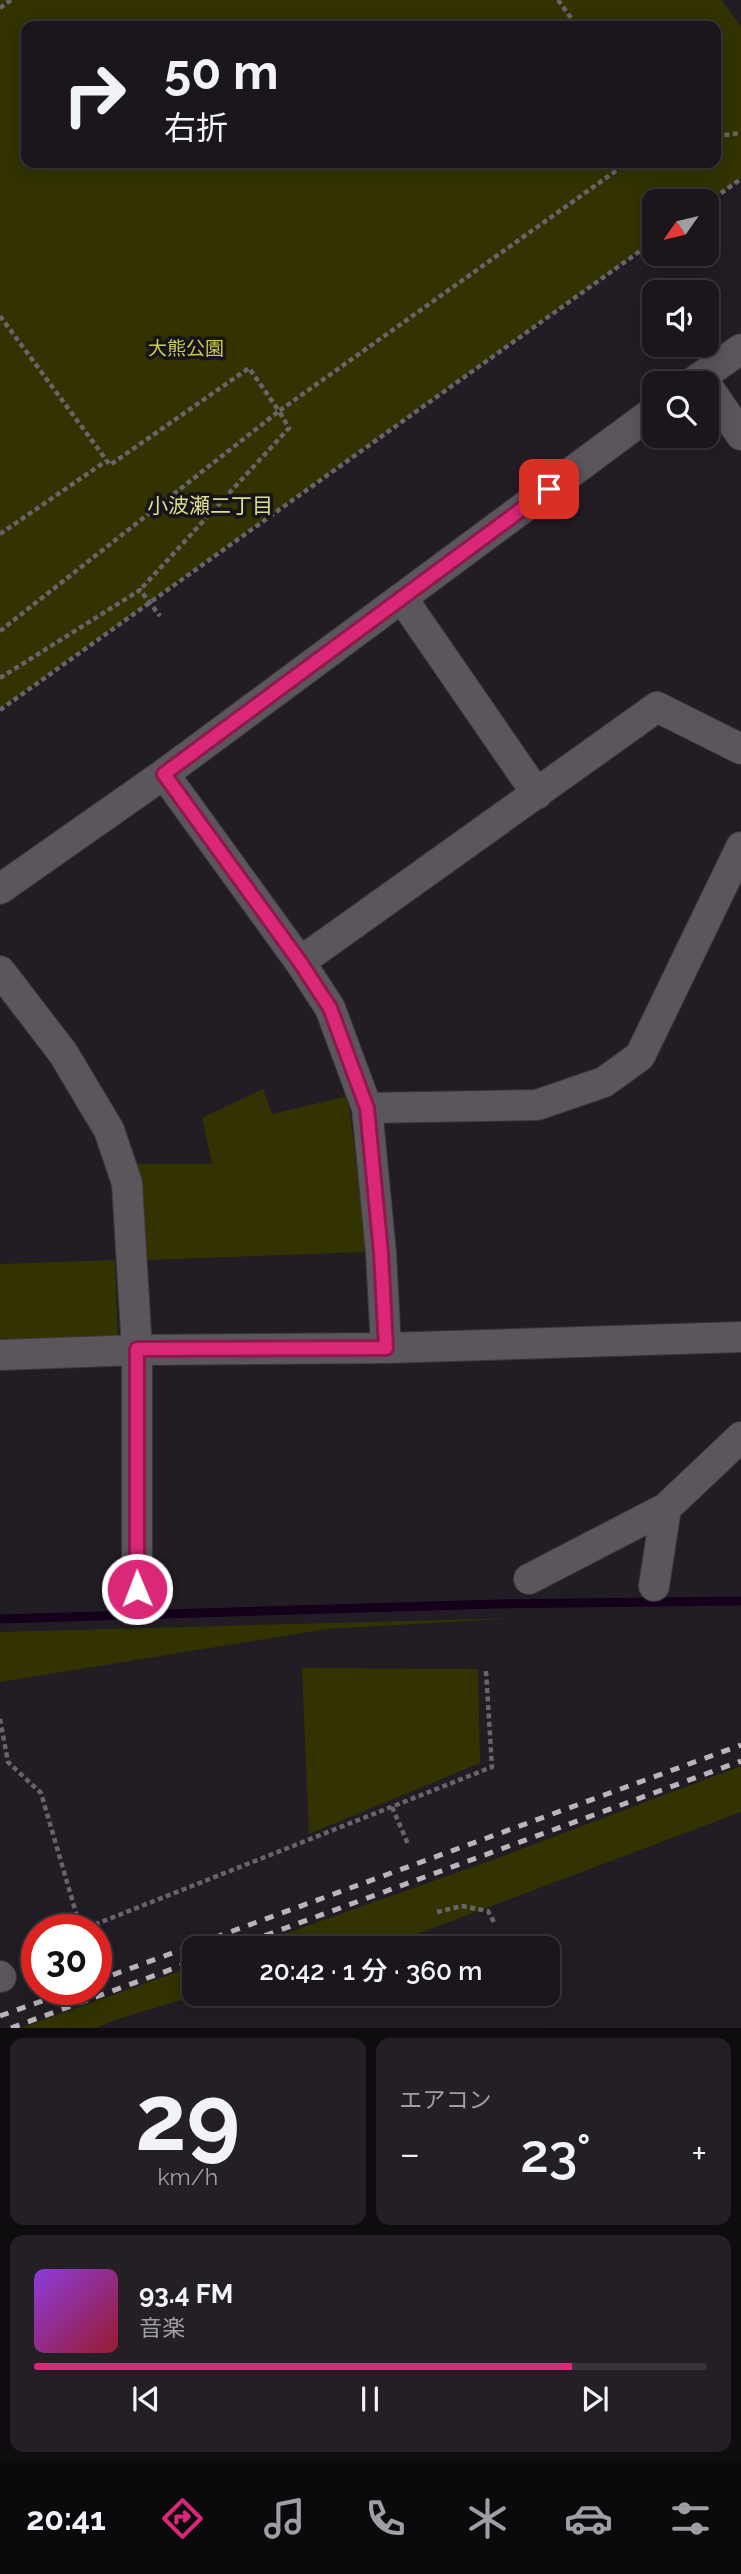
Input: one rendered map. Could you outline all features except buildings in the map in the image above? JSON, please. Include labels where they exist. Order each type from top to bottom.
[{"type":"street","points":[[714,371],[741,349]]},
{"type":"street","points":[[719,406],[741,435]]},
{"type":"street","points":[[0,889],[164,774],[642,420]]},
{"type":"street","points":[[402,597],[537,794]]},
{"type":"street","points":[[300,962],[657,707],[741,749]]},
{"type":"street","points":[[164,774],[300,962],[330,1008],[367,1108],[381,1253],[386,1348]]},
{"type":"street","points":[[367,1108],[537,1105],[604,1082],[640,1056],[741,847]]},
{"type":"street","points":[[0,971],[63,1053],[109,1130],[127,1183],[137,1349],[137,1589]]},
{"type":"street","points":[[0,1355],[137,1349],[386,1348],[741,1336]]},
{"type":"street","points":[[529,1579],[666,1508],[741,1437]]},
{"type":"street","points":[[654,1586],[666,1508]]},
{"type":"path","points":[[1,4],[11,0]]},
{"type":"path","points":[[558,0],[573,21]]},
{"type":"path","points":[[721,135],[741,133]]},
{"type":"path","points":[[0,631],[279,411],[620,168]]},
{"type":"path","points":[[719,195],[741,179]]},
{"type":"path","points":[[0,710],[642,250]]},
{"type":"path","points":[[0,316],[110,465],[249,368],[289,428],[140,590],[0,678]]},
{"type":"path","points":[[0,534],[106,461]]},
{"type":"path","points":[[140,590],[160,616]]},
{"type":"path","points":[[0,1719],[8,1762],[41,1793],[81,1930],[492,1766],[486,1671]]},
{"type":"path","points":[[391,1807],[408,1844]]},
{"type":"path","points":[[437,1912],[462,1906],[488,1911],[495,1924]]},
{"type":"green space","name":"大熊公園","points":[[0,0],[722,0],[741,27],[741,179],[719,195],[719,189],[642,189],[642,250],[0,709]]},
{"type":"green space","points":[[263,1089],[272,1114],[348,1096],[367,1252],[147,1260],[137,1164],[212,1164],[202,1118]]},
{"type":"green space","points":[[115,1260],[118,1338],[0,1340],[0,1264]]},
{"type":"green space","points":[[517,1618],[327,1629],[0,1682],[0,1632]]},
{"type":"green space","points":[[302,1668],[478,1669],[480,1763],[309,1834]]},
{"type":"green space","points":[[741,1766],[741,1812],[417,1934],[279,1936],[484,1863]]},
{"type":"green space","points":[[182,1970],[182,2000],[96,2028],[20,2028],[85,2005],[112,2005],[112,1995]]},
{"type":"waterway","points":[[0,1619],[496,1604],[741,1601]]},
{"type":"railway","points":[[112,1975],[741,1745]]},
{"type":"railway","points":[[264,1936],[741,1761]]},
{"type":"railway","points":[[11,2028],[182,1965]]},
{"type":"railway","points":[[0,2016],[31,2005]]},
{"type":"district","name":"小波瀬二丁目","points":[[210,506]]},
{"type":"route","points":[[137,1589],[137,1349],[386,1348],[381,1253],[367,1108],[330,1008],[300,962],[164,774],[549,489]]}]
